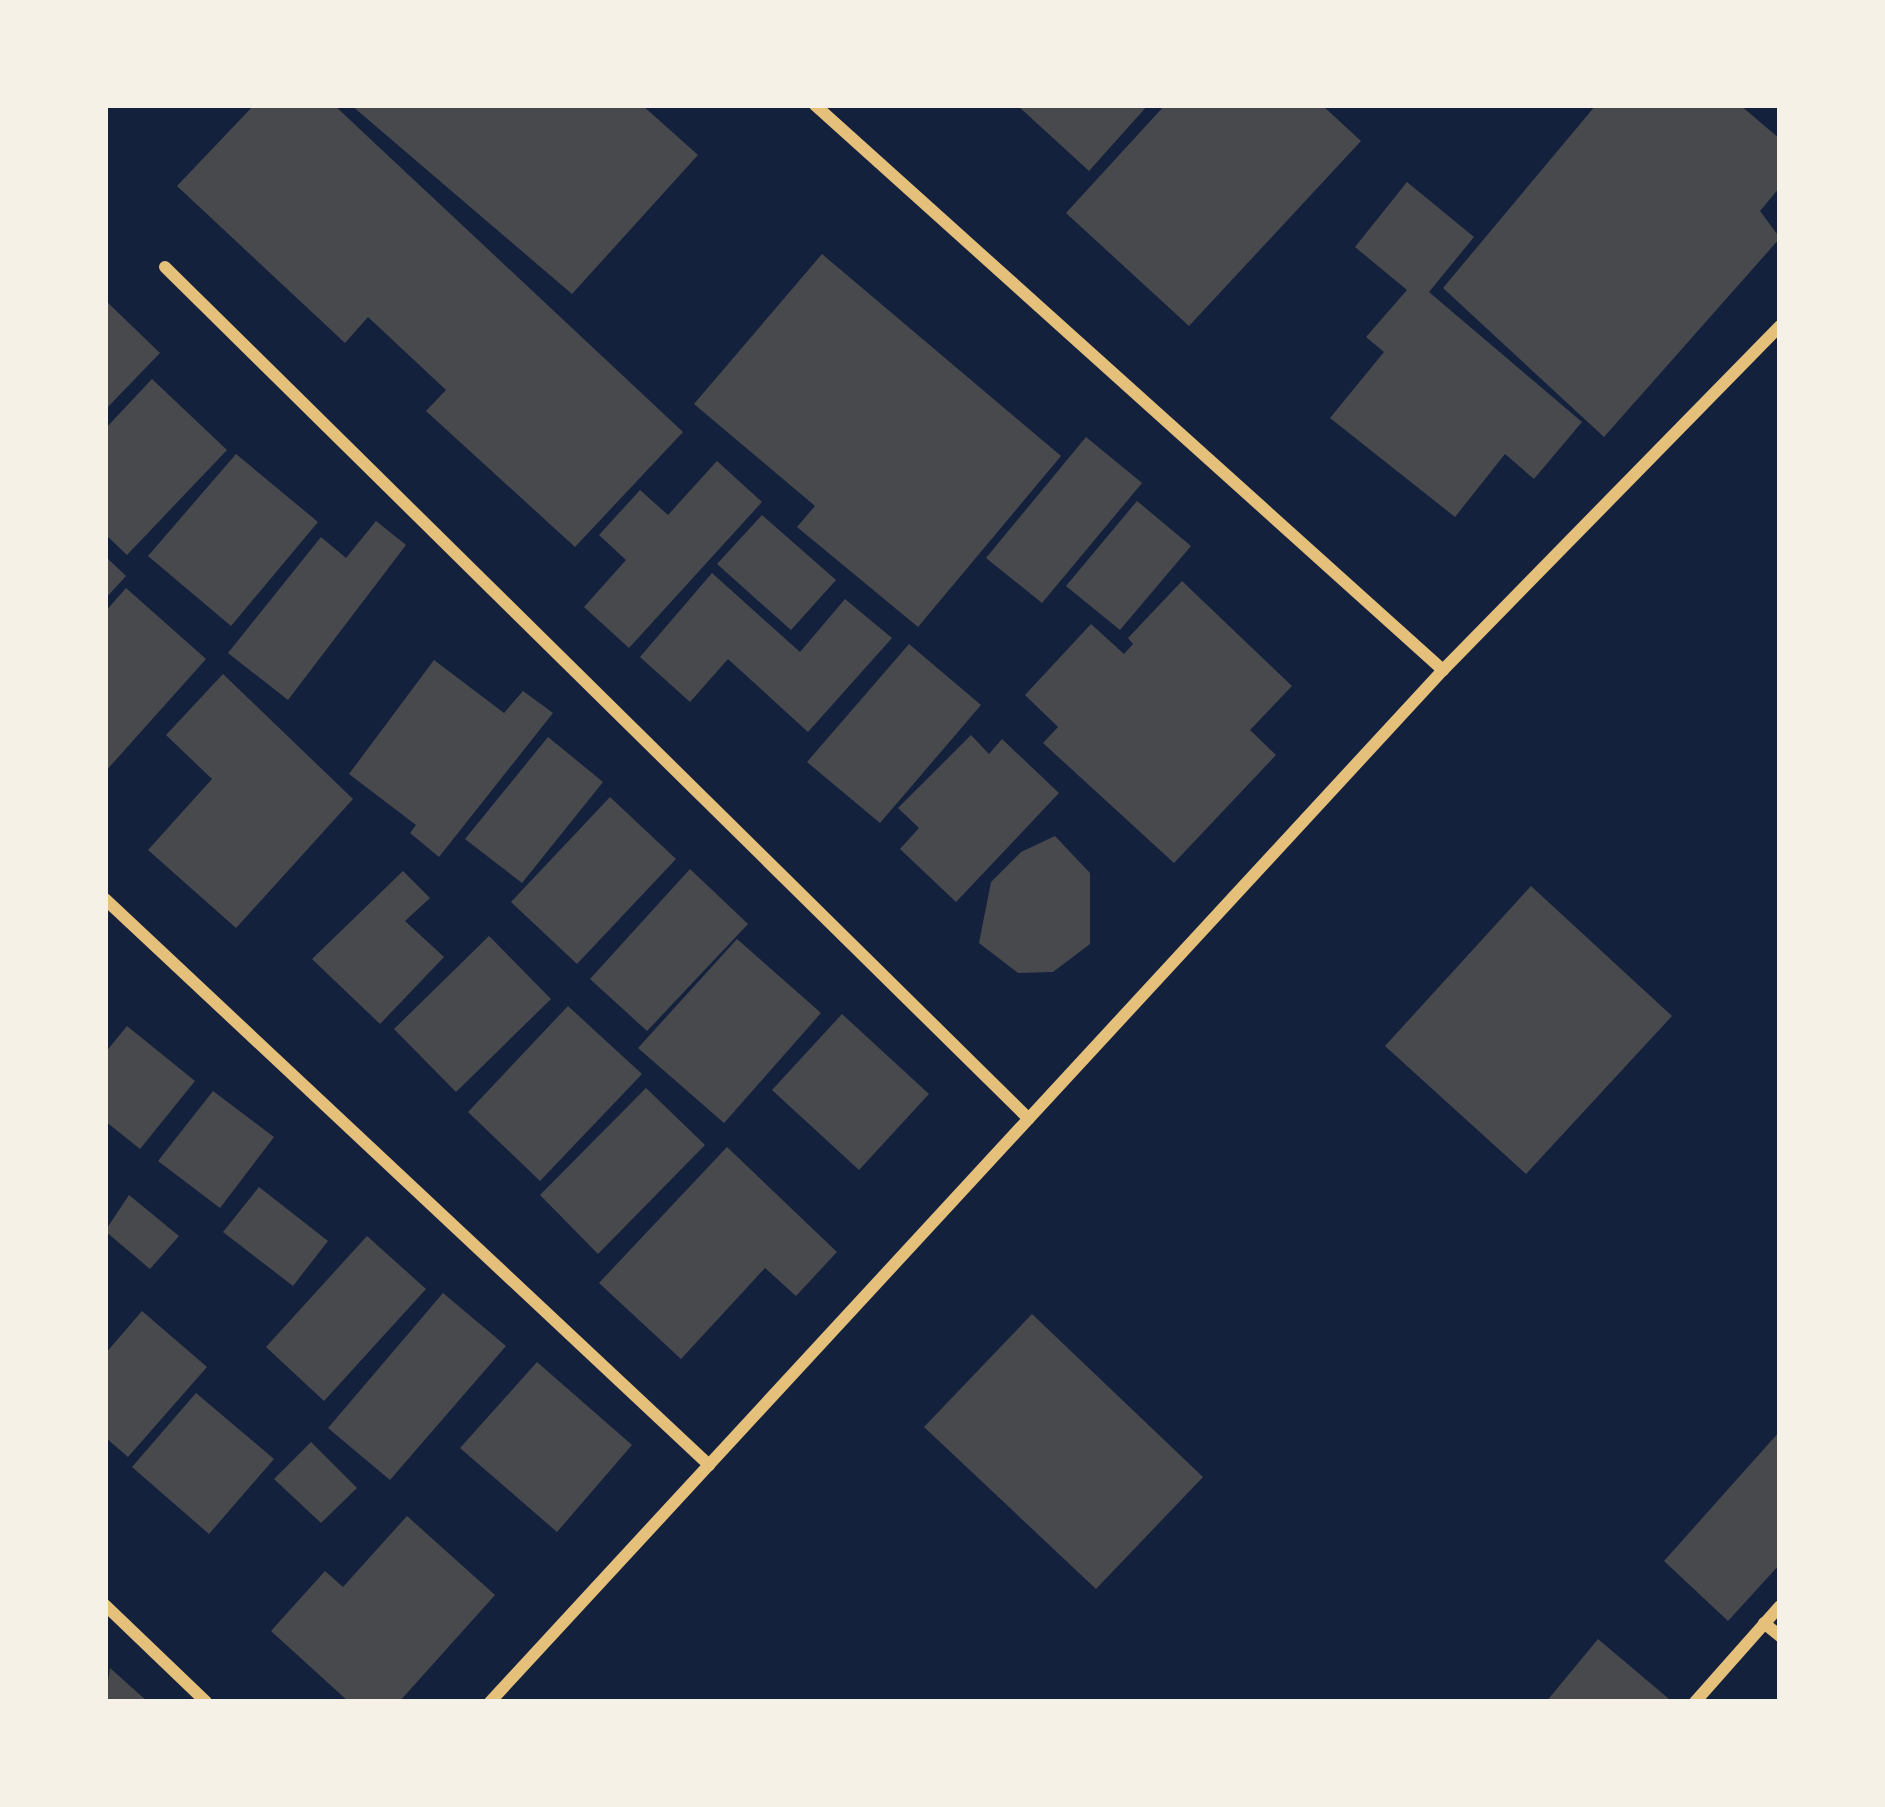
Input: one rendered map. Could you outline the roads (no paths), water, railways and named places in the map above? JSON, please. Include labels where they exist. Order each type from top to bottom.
[{"type":"street","points":[[815,105],[1442,670]]},
{"type":"street","points":[[165,267],[1029,1119]]},
{"type":"street","points":[[490,1702],[1442,670],[1780,326]]},
{"type":"street","points":[[105,899],[709,1465]]},
{"type":"street","points":[[105,1605],[206,1702]]},
{"type":"street","points":[[1695,1702],[1780,1606]]},
{"type":"street","points":[[1765,1623],[1780,1636]]}]
